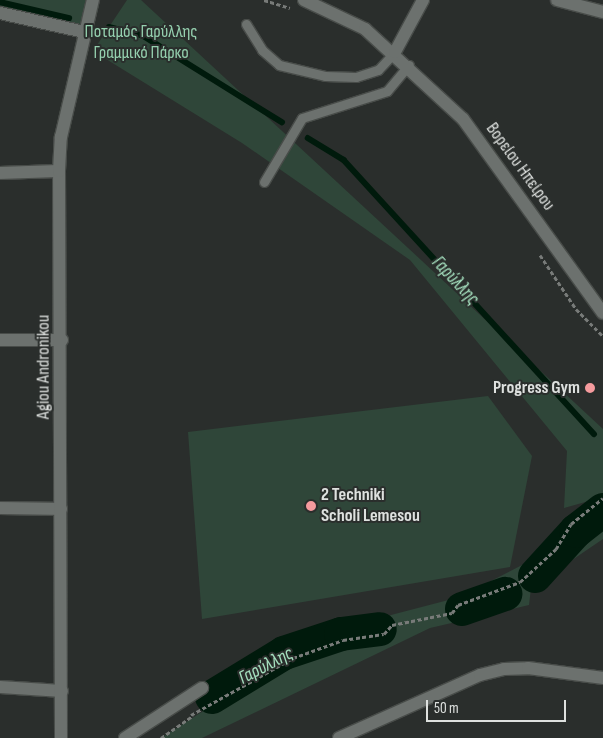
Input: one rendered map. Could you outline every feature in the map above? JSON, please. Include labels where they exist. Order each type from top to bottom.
[{"type":"street","name":"Agiou Andronikou","points":[[61,738],[62,340],[59,171],[61,137],[93,0]]},
{"type":"street","points":[[395,52],[423,0]]},
{"type":"street","points":[[557,0],[576,3],[603,12]]},
{"type":"street","name":"Βορείου Ηπείρου","points":[[301,5],[366,29],[395,52],[463,119],[603,313]]},
{"type":"street","points":[[0,13],[84,32]]},
{"type":"street","points":[[0,173],[59,171]]},
{"type":"street","points":[[0,340],[62,340]]},
{"type":"street","points":[[0,508],[61,509]]},
{"type":"street","points":[[339,738],[480,675],[504,669],[528,668],[603,678]]},
{"type":"street","points":[[0,687],[62,691]]},
{"type":"street","points":[[124,738],[202,688]]},
{"type":"lane","points":[[246,24],[262,50],[279,65],[325,76],[356,77],[378,70],[395,52]]},
{"type":"lane","points":[[264,182],[302,118],[387,91],[408,65]]},
{"type":"path","points":[[264,0],[301,5]]},
{"type":"path","points":[[534,246],[576,309],[603,336]]},
{"type":"path","points":[[161,738],[293,658],[343,640],[384,634],[392,625],[452,613],[458,605],[520,582],[556,549],[571,524],[603,498]]},
{"type":"green space","name":"Ποταμός Γαρύλλης Γραμμικό Πάρκο","points":[[0,0],[86,0],[80,28],[0,14]]},
{"type":"green space","name":"Ποταμός Γαρύλλης Γραμμικό Πάρκο","points":[[127,0],[141,0],[603,429],[603,497],[564,508],[567,451],[410,260],[242,143],[93,51]]},
{"type":"green space","points":[[488,396],[532,456],[510,567],[202,619],[188,432]]},
{"type":"green space","points":[[603,504],[603,539],[531,588],[529,605],[430,628],[202,738],[161,738],[252,680],[391,615],[460,597],[559,546]]},
{"type":"waterway","name":"Γαρύλλης","points":[[0,2],[69,18]]},
{"type":"waterway","name":"Γαρύλλης","points":[[109,27],[142,35],[282,122]]},
{"type":"waterway","name":"Γαρύλλης","points":[[308,138],[344,160],[594,434]]},
{"type":"waterway","name":"Γαρύλλης","points":[[535,576],[576,531],[603,510]]},
{"type":"waterway","name":"Γαρύλλης","points":[[462,609],[505,594]]},
{"type":"waterway","name":"Γαρύλλης","points":[[212,697],[284,653],[341,634],[380,629]]},
{"type":"place","name":"Progress Gym","points":[[590,388]]},
{"type":"place","name":"2 Techniki Scholi Lemesou","points":[[311,506]]}]
